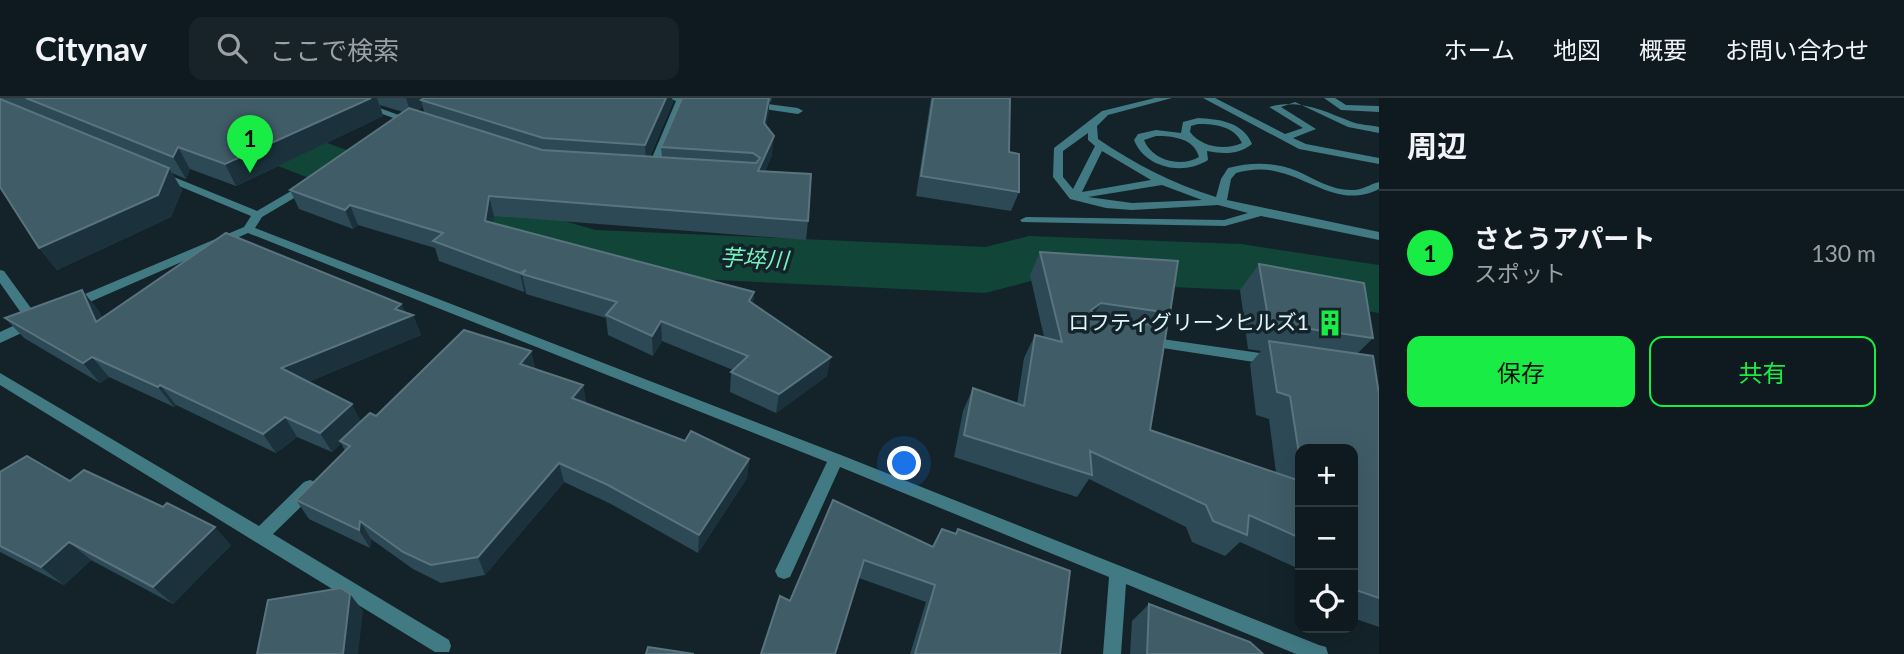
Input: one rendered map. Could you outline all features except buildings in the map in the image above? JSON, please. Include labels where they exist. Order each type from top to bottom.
[{"type":"street","points":[[343,98],[421,121],[403,128]]},
{"type":"street","points":[[1167,98],[1105,113],[1058,150],[1058,176],[1074,197],[1106,204],[1168,206],[1221,201]]},
{"type":"street","points":[[1208,98],[1303,147],[1377,160],[1379,183],[1367,193],[1351,194],[1317,187],[1282,169],[1263,166],[1232,170],[1226,179],[1221,201]]},
{"type":"street","points":[[1285,137],[1311,129],[1274,107],[1294,98],[1351,125],[1379,130]]},
{"type":"street","points":[[1329,98],[1344,108],[1379,109]]},
{"type":"street","points":[[651,172],[681,99]]},
{"type":"street","points":[[746,104],[798,111]]},
{"type":"street","points":[[1194,142],[1176,135],[1148,134],[1142,136],[1140,145],[1149,155],[1170,163],[1192,165],[1204,158],[1204,153],[1194,142],[1184,132],[1183,128],[1191,122],[1207,121],[1236,129],[1247,144],[1236,151],[1215,150],[1194,142]]},
{"type":"street","points":[[1236,129],[1256,123]]},
{"type":"street","points":[[1092,125],[1093,140],[1126,165],[1158,182],[1260,212],[1379,236]]},
{"type":"street","points":[[1074,197],[1100,146]]},
{"type":"street","points":[[1126,165],[1149,155]]},
{"type":"street","points":[[148,170],[258,215]]},
{"type":"street","points":[[638,171],[663,173]]},
{"type":"street","points":[[59,311],[248,229],[258,215],[322,177]]},
{"type":"street","points":[[1074,197],[1158,182]]},
{"type":"street","points":[[1026,220],[1225,223],[1260,212]]},
{"type":"street","points":[[248,229],[476,324],[836,459],[1319,654]]},
{"type":"street","points":[[0,274],[40,319],[0,338]]},
{"type":"street","points":[[1129,340],[1291,363]]},
{"type":"street","points":[[0,378],[442,646]]},
{"type":"street","points":[[784,571],[836,459]]},
{"type":"street","points":[[261,536],[318,479]]},
{"type":"street","points":[[1112,654],[1118,574]]},
{"type":"waterway","name":"芋埣川","points":[[152,98],[451,210],[594,252],[985,270],[1029,258],[1241,267],[1379,289]]},
{"type":"place","name":"さとうアパート","points":[[250,173]]},
{"type":"place","name":"ロフティグリーンヒルズ1","points":[[1330,323]]}]
